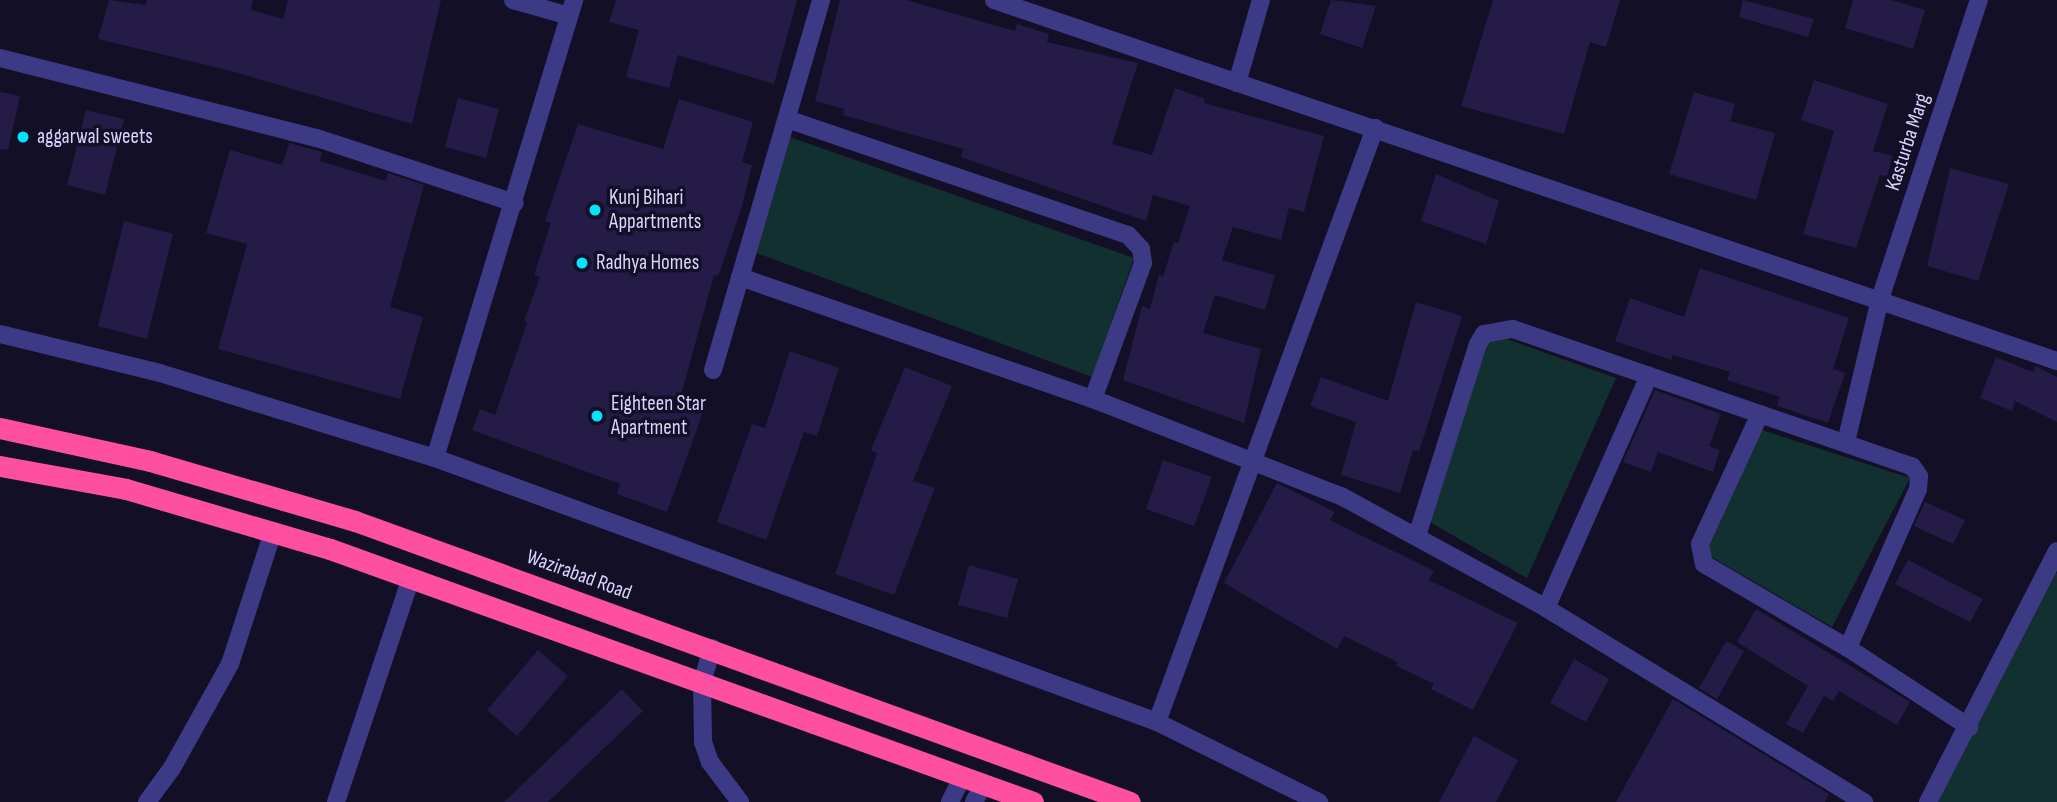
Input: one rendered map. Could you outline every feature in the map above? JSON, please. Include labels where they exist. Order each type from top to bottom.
[{"type":"highway","name":"Wazirabad Road","points":[[0,428],[150,461],[355,521],[712,648],[1130,802]]},
{"type":"highway","points":[[0,466],[126,489],[272,532],[411,578],[962,777],[979,793],[1033,802]]},
{"type":"street","points":[[435,458],[515,203],[572,8],[513,0]]},
{"type":"street","points":[[713,370],[821,0]]},
{"type":"street","points":[[994,0],[2057,361]]},
{"type":"street","points":[[1237,83],[1261,0]]},
{"type":"street","name":"Kasturba Marg","points":[[1846,442],[1880,299],[1979,0]]},
{"type":"street","points":[[0,58],[317,138],[515,203]]},
{"type":"street","points":[[787,119],[1128,235],[1141,249],[1143,263],[1093,399]]},
{"type":"street","points":[[1157,722],[1256,462],[1376,128]]},
{"type":"street","points":[[740,277],[1093,399],[1340,496],[1546,608],[1864,802]]},
{"type":"street","points":[[1417,536],[1484,334],[1513,329],[1912,466],[1919,476],[1918,489],[1848,648]]},
{"type":"street","points":[[0,334],[160,373],[435,458],[1157,722],[1319,802]]},
{"type":"street","points":[[1546,608],[1649,376]]},
{"type":"street","points":[[1760,414],[1699,553],[1704,564],[1848,648],[1969,727]]},
{"type":"street","points":[[146,802],[172,768],[230,664],[272,532]]},
{"type":"street","points":[[1928,802],[2055,560]]},
{"type":"street","points":[[336,802],[411,578]]},
{"type":"street","points":[[712,648],[702,682],[703,742],[710,762],[740,802]]},
{"type":"street","points":[[950,802],[962,777]]},
{"type":"green space","points":[[790,137],[1134,258],[1092,377],[751,251]]},
{"type":"green space","points":[[1490,333],[1616,378],[1527,578],[1421,517]]},
{"type":"green space","points":[[1759,429],[1910,478],[1832,627],[1694,547]]},
{"type":"green space","points":[[2053,572],[2057,573],[2057,802],[1938,802]]},
{"type":"building","points":[[109,0],[146,5],[147,0],[253,0],[251,10],[283,19],[288,0],[441,0],[412,124],[231,71],[98,39]]},
{"type":"building","points":[[616,0],[797,0],[774,84],[678,55],[669,88],[626,77],[639,30],[609,22]]},
{"type":"building","points":[[840,0],[906,0],[1015,31],[1017,24],[1049,34],[1047,42],[1138,63],[1112,144],[1152,155],[1175,88],[1205,99],[1204,103],[1324,136],[1304,212],[1289,208],[1281,240],[1233,227],[1222,260],[1275,275],[1265,310],[1215,295],[1203,333],[1261,349],[1244,423],[1123,380],[1142,306],[1150,309],[1159,275],[1163,276],[1174,242],[1178,243],[1190,206],[1153,195],[1146,221],[961,157],[963,149],[843,115],[844,109],[815,101]]},
{"type":"building","points":[[1331,0],[1376,6],[1362,48],[1320,34]]},
{"type":"building","points":[[1493,0],[1620,0],[1606,47],[1590,42],[1564,134],[1461,106]]},
{"type":"building","points":[[1743,0],[1814,19],[1808,37],[1739,17]]},
{"type":"building","points":[[1853,0],[1892,0],[1925,10],[1913,49],[1845,28]]},
{"type":"building","points":[[1814,80],[1888,104],[1873,151],[1893,156],[1887,176],[1880,175],[1856,248],[1803,234],[1834,131],[1801,120]]},
{"type":"building","points":[[0,92],[20,96],[8,150],[0,149]]},
{"type":"building","points":[[1694,92],[1735,104],[1730,121],[1775,133],[1756,200],[1669,174]]},
{"type":"building","points":[[458,98],[499,109],[486,158],[445,147]]},
{"type":"building","points":[[679,99],[753,122],[742,162],[752,165],[742,207],[718,276],[714,275],[680,399],[705,407],[667,512],[617,494],[620,484],[472,430],[480,409],[495,415],[527,323],[524,321],[540,277],[534,275],[551,223],[545,221],[578,124],[663,149]]},
{"type":"building","points":[[86,110],[124,119],[105,195],[67,185]]},
{"type":"building","points":[[289,143],[322,152],[320,161],[386,181],[388,173],[424,185],[390,307],[423,317],[400,399],[218,349],[247,244],[206,233],[230,150],[282,165]]},
{"type":"building","points":[[1950,168],[2009,184],[1978,281],[1927,266]]},
{"type":"building","points":[[1436,174],[1499,201],[1486,244],[1421,221]]},
{"type":"building","points":[[124,221],[173,234],[147,339],[98,326]]},
{"type":"building","points":[[1700,268],[1849,318],[1833,369],[1845,373],[1828,423],[1777,406],[1780,397],[1727,380],[1730,372],[1673,355],[1671,360],[1615,341],[1630,298],[1684,317]]},
{"type":"building","points":[[1416,302],[1462,316],[1419,452],[1413,450],[1400,493],[1341,475],[1356,422],[1310,406],[1321,377],[1388,401]]},
{"type":"building","points":[[790,351],[839,368],[817,436],[804,432],[766,540],[717,522],[752,424],[765,428]]},
{"type":"building","points":[[1996,357],[2033,372],[2036,366],[2057,377],[2057,422],[2015,401],[2012,411],[1980,398]]},
{"type":"building","points":[[905,367],[952,386],[913,481],[935,488],[894,595],[835,574],[877,453],[871,450]]},
{"type":"building","points":[[1655,390],[1721,414],[1709,446],[1720,450],[1713,472],[1658,452],[1651,472],[1623,462]]},
{"type":"building","points":[[1163,460],[1212,477],[1194,526],[1146,509]]},
{"type":"building","points":[[1277,483],[1335,512],[1330,520],[1434,571],[1429,580],[1518,623],[1473,710],[1431,689],[1434,684],[1396,666],[1397,662],[1344,636],[1337,649],[1224,583]]},
{"type":"building","points":[[1925,502],[1965,520],[1953,544],[1914,526]]},
{"type":"building","points":[[1908,560],[1983,599],[1970,622],[1895,584]]},
{"type":"building","points":[[969,565],[1018,579],[1007,618],[958,605]]},
{"type":"building","points":[[1756,609],[1910,702],[1897,725],[1839,691],[1833,701],[1824,696],[1803,733],[1786,724],[1808,686],[1737,642]]},
{"type":"building","points":[[1726,641],[1744,651],[1717,699],[1699,688]]},
{"type":"building","points":[[538,650],[568,676],[517,736],[487,710]]},
{"type":"building","points":[[1574,659],[1609,679],[1586,722],[1550,703]]},
{"type":"building","points":[[622,689],[643,711],[548,802],[504,802]]},
{"type":"building","points":[[1673,699],[1829,794],[1825,802],[1616,802]]},
{"type":"building","points":[[1474,736],[1518,760],[1496,802],[1439,802]]},
{"type":"place","name":"aggarwal sweets","points":[[23,137]]},
{"type":"place","name":"Kunj Bihari Appartments","points":[[595,210]]},
{"type":"place","name":"Radhya Homes","points":[[582,263]]},
{"type":"place","name":"Eighteen Star Apartment","points":[[597,416]]}]
